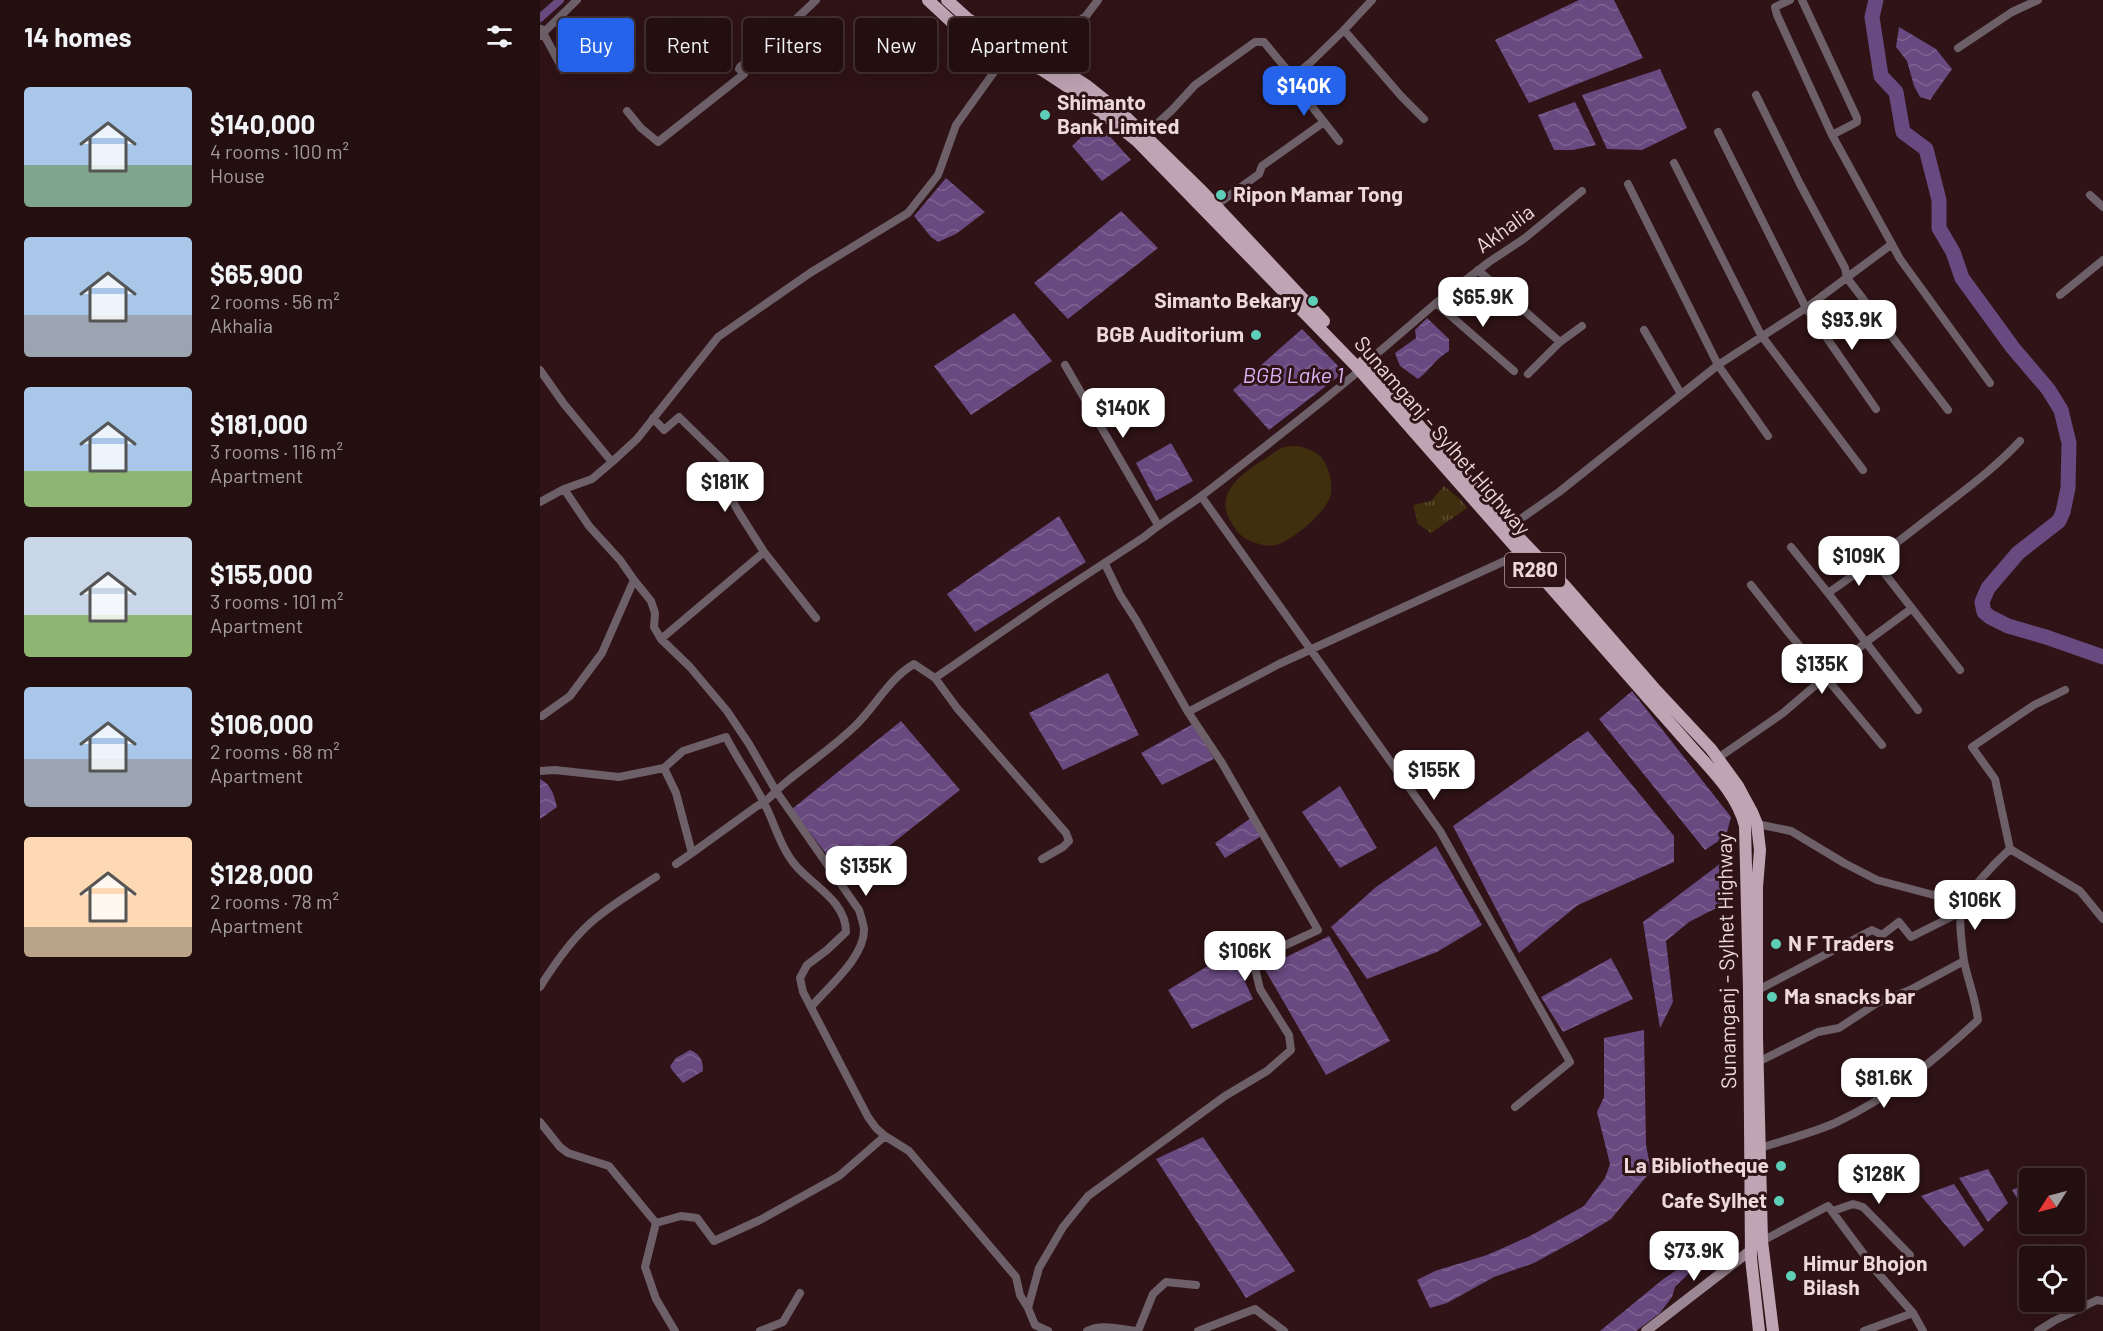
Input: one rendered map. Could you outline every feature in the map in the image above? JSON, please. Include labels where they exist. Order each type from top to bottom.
[{"type":"main road","name":"Sunamganj - Sylhet Highway","points":[[948,0],[966,18]]},
{"type":"main road","name":"Sunamganj - Sylhet Highway","points":[[932,4],[949,20]]},
{"type":"main road","name":"Sunamganj - Sylhet Highway","points":[[1045,72],[1077,93],[1137,141],[1362,367],[1520,554],[1685,740],[1733,797],[1741,811],[1744,826],[1749,990],[1751,1254],[1759,1331]]},
{"type":"main road","name":"Sunamganj - Sylhet Highway","points":[[1066,72],[1126,117],[1215,206],[1566,587],[1718,758],[1738,786],[1757,824],[1760,850],[1757,886],[1762,1241],[1773,1331]]},
{"type":"street","points":[[558,61],[542,32],[577,0]]},
{"type":"street","points":[[627,111],[641,128],[658,142],[744,74],[739,69],[740,67],[774,40],[816,0]]},
{"type":"street","points":[[932,4],[948,0]]},
{"type":"street","points":[[1083,18],[1098,0]]},
{"type":"street","points":[[1293,77],[1344,30],[1372,0]]},
{"type":"street","points":[[1790,0],[1775,7],[1777,15],[1832,135],[1892,244],[1936,310],[1990,383]]},
{"type":"street","points":[[1803,0],[1857,118],[1857,122],[1832,135]]},
{"type":"street","points":[[1958,48],[2012,12],[2038,0]]},
{"type":"street","points":[[1344,30],[1424,119]]},
{"type":"street","points":[[1145,135],[1196,85],[1255,42],[1264,42],[1293,77],[1298,88],[1339,141]]},
{"type":"street","points":[[540,502],[564,489],[592,479],[637,440],[718,337],[810,273],[908,213],[938,175],[956,124],[993,72]]},
{"type":"street","points":[[1756,95],[1845,268],[1847,278],[1948,411]]},
{"type":"street","points":[[1215,206],[1259,174],[1262,166],[1324,122]]},
{"type":"street","points":[[1718,132],[1806,308],[1876,409]]},
{"type":"street","points":[[1674,163],[1761,335],[1863,470]]},
{"type":"street","points":[[1628,184],[1718,365],[1768,436]]},
{"type":"street","name":"Akhalia","points":[[935,678],[1051,598],[1105,564],[1201,496],[1299,421],[1436,303],[1478,270],[1525,238],[1582,191]]},
{"type":"street","points":[[2090,195],[2103,207]]},
{"type":"street","points":[[1509,527],[1559,492],[1718,365],[1761,335],[1806,308],[1892,244]]},
{"type":"street","points":[[2060,295],[2103,260]]},
{"type":"street","points":[[1478,270],[1560,342]]},
{"type":"street","points":[[1436,303],[1514,371]]},
{"type":"street","points":[[1528,374],[1560,342],[1581,326]]},
{"type":"street","points":[[1644,330],[1681,394]]},
{"type":"street","points":[[1065,365],[1158,525]]},
{"type":"street","points":[[540,370],[571,414],[612,462]]},
{"type":"street","points":[[653,418],[664,430],[679,417],[726,464],[726,488],[738,511],[764,552],[816,618]]},
{"type":"street","points":[[1828,593],[1875,561],[2003,460],[2020,441]]},
{"type":"street","points":[[564,489],[589,526],[620,560],[651,601],[655,613],[654,627],[661,639],[690,667],[717,699],[749,744],[776,791],[859,910],[864,930],[860,949],[811,1007]]},
{"type":"street","points":[[1201,496],[1440,831],[1570,1062],[1515,1107]]},
{"type":"street","points":[[1791,547],[1918,710]]},
{"type":"street","points":[[661,639],[764,552]]},
{"type":"street","points":[[1188,712],[1310,650],[1520,554]]},
{"type":"street","points":[[1875,561],[1960,670]]},
{"type":"street","points":[[1028,1308],[1039,1268],[1063,1227],[1088,1196],[1225,1096],[1267,1071],[1291,1050],[1289,1035],[1260,989],[1255,968],[1264,955],[1318,930],[1222,763],[1188,712],[1114,586],[1105,564]]},
{"type":"street","points":[[542,716],[570,696],[602,653],[634,580]]},
{"type":"street","points":[[1751,585],[1882,745]]},
{"type":"street","points":[[1718,758],[1783,713],[1825,675],[1911,609]]},
{"type":"street","points":[[675,864],[757,806],[765,803],[776,791],[836,744],[858,723],[903,670],[914,664],[935,678],[957,708],[1066,833],[1069,841],[1042,860]]},
{"type":"street","points":[[2065,690],[2034,705],[1972,747],[1995,779],[2010,849],[2080,891],[2103,919]]},
{"type":"street","points":[[540,771],[572,771],[619,777],[664,768],[682,751],[726,736],[765,803],[788,856],[798,869],[831,899],[846,923],[846,932],[807,965],[800,978],[803,992],[868,1117],[885,1136],[909,1151],[1016,1277],[1020,1295],[1035,1325],[1048,1331]]},
{"type":"street","points":[[664,768],[676,793],[692,853]]},
{"type":"street","points":[[1757,824],[1791,831],[1877,880],[1964,903]]},
{"type":"street","points":[[1760,1148],[1835,1123],[1918,1073],[1978,1020],[1977,1007],[1964,961],[1961,912],[1964,903],[1989,869],[2010,849]]},
{"type":"street","points":[[540,987],[565,952],[589,925],[619,900],[656,877]]},
{"type":"street","points":[[1758,990],[1872,930],[1882,935],[1899,922],[1911,937],[1961,912]]},
{"type":"street","points":[[1758,1062],[1818,1032],[1839,1028],[1877,1003],[1910,990],[1964,961]]},
{"type":"street","points":[[540,1122],[560,1147],[568,1153],[609,1166],[656,1223]]},
{"type":"street","points":[[656,1223],[681,1216],[697,1218],[712,1240],[716,1241],[760,1220],[839,1176],[885,1136]]},
{"type":"street","points":[[1833,1211],[1853,1204],[1863,1207],[1910,1255]]},
{"type":"street","points":[[1762,1241],[1828,1206],[1877,1272],[1913,1312],[1923,1331]]},
{"type":"street","points":[[656,1223],[645,1267],[656,1299],[675,1331]]},
{"type":"street","points":[[1646,1331],[1751,1254]]},
{"type":"street","points":[[1656,1331],[1751,1254]]},
{"type":"street","points":[[1087,1331],[1102,1328],[1138,1331],[1153,1294],[1166,1282],[1196,1285]]},
{"type":"street","points":[[760,1331],[783,1322],[800,1293]]},
{"type":"street","points":[[2038,1331],[2097,1300],[2103,1301]]},
{"type":"street","points":[[1197,1331],[1255,1309],[1284,1331]]},
{"type":"street","points":[[1864,1331],[1913,1312]]},
{"type":"green space","points":[[1298,446],[1314,452],[1325,462],[1329,471],[1331,488],[1327,503],[1307,526],[1283,542],[1270,546],[1250,541],[1239,533],[1226,512],[1228,493],[1240,477],[1256,464],[1282,448]]},
{"type":"green space","points":[[1444,486],[1467,508],[1431,533],[1418,524],[1413,505],[1431,501]]},
{"type":"water","points":[[1579,0],[1614,0],[1643,58],[1529,103],[1495,40]]},
{"type":"water","points":[[1899,27],[1936,49],[1952,69],[1930,100],[1920,97],[1914,86],[1907,61],[1896,47]]},
{"type":"water","points":[[1660,69],[1687,128],[1642,150],[1607,149],[1582,95]]},
{"type":"water","points":[[1575,102],[1596,145],[1573,150],[1554,150],[1538,115]]},
{"type":"water","points":[[1097,122],[1131,160],[1102,181],[1072,146]]},
{"type":"water","points":[[946,178],[985,212],[956,234],[938,242],[914,216]]},
{"type":"water","points":[[1121,211],[1158,248],[1068,319],[1034,283]]},
{"type":"water","points":[[1014,313],[1052,361],[971,415],[934,366]]},
{"type":"water","points":[[1427,318],[1449,339],[1449,351],[1418,379],[1400,366],[1395,353],[1416,338],[1415,330]]},
{"type":"water","name":"BGB Lake 1","points":[[1302,329],[1344,372],[1269,430],[1233,390]]},
{"type":"water","points":[[1171,443],[1193,481],[1156,501],[1136,463]]},
{"type":"water","points":[[1059,516],[1086,562],[975,632],[947,594]]},
{"type":"water","points":[[1108,673],[1139,735],[1063,770],[1029,713]]},
{"type":"water","points":[[1632,691],[1731,817],[1726,836],[1705,850],[1599,719]]},
{"type":"water","points":[[901,721],[960,790],[846,880],[792,809]]},
{"type":"water","points":[[1193,724],[1214,759],[1162,785],[1141,753]]},
{"type":"water","points":[[1588,731],[1674,836],[1674,862],[1578,905],[1519,953],[1453,826]]},
{"type":"water","points":[[540,779],[549,787],[557,807],[540,819]]},
{"type":"water","points":[[1340,786],[1377,848],[1340,868],[1302,812]]},
{"type":"water","points":[[1251,818],[1263,835],[1225,858],[1215,843]]},
{"type":"water","points":[[1436,846],[1482,925],[1437,952],[1367,979],[1331,927],[1376,887]]},
{"type":"water","points":[[1725,860],[1728,902],[1689,922],[1666,941],[1673,1002],[1660,1028],[1643,922]]},
{"type":"water","points":[[1329,936],[1390,1041],[1326,1075],[1264,968]]},
{"type":"water","points":[[1231,952],[1253,999],[1192,1029],[1168,990]]},
{"type":"water","points":[[1611,958],[1633,999],[1563,1032],[1541,997]]},
{"type":"water","points":[[1644,1030],[1646,1145],[1651,1171],[1611,1219],[1534,1263],[1494,1277],[1447,1303],[1430,1308],[1417,1280],[1435,1271],[1487,1255],[1530,1236],[1584,1206],[1605,1178],[1610,1164],[1597,1112],[1604,1097],[1604,1038]]},
{"type":"water","points":[[690,1050],[700,1058],[703,1071],[683,1083],[670,1066],[676,1058]]},
{"type":"water","points":[[1203,1137],[1295,1271],[1246,1298],[1156,1159]]},
{"type":"water","points":[[1988,1169],[2008,1203],[1988,1222],[1959,1178]]},
{"type":"water","points":[[1954,1184],[1984,1230],[1964,1247],[1921,1196]]},
{"type":"water","points":[[2019,1187],[2019,1202],[2012,1190]]},
{"type":"water","points":[[1681,1267],[1690,1268],[1689,1273],[1675,1287],[1672,1297],[1660,1313],[1636,1331],[1600,1331],[1662,1280]]},
{"type":"waterway","points":[[540,18],[560,0]]},
{"type":"waterway","points":[[1876,0],[1872,17],[1881,76],[1896,92],[1903,132],[1926,149],[1939,200],[1939,228],[1953,252],[1962,278],[2013,348],[2048,389],[2061,410],[2069,443],[2068,488],[2059,521],[2018,553],[1988,588],[1982,602],[1984,612],[2008,626],[2103,657]]},
{"type":"place","name":"Shimanto Bank Limited","points":[[1045,115]]},
{"type":"place","name":"Ripon Mamar Tong","points":[[1221,195]]},
{"type":"place","name":"Simanto Bekary","points":[[1313,301]]},
{"type":"place","name":"BGB Auditorium","points":[[1256,335]]},
{"type":"place","name":"N F Traders","points":[[1776,944]]},
{"type":"place","name":"Ma snacks bar","points":[[1772,997]]},
{"type":"place","name":"La Bibliotheque","points":[[1781,1166]]},
{"type":"place","name":"Cafe Sylhet","points":[[1779,1201]]},
{"type":"place","name":"Himur Bhojon Bilash","points":[[1791,1276]]}]
